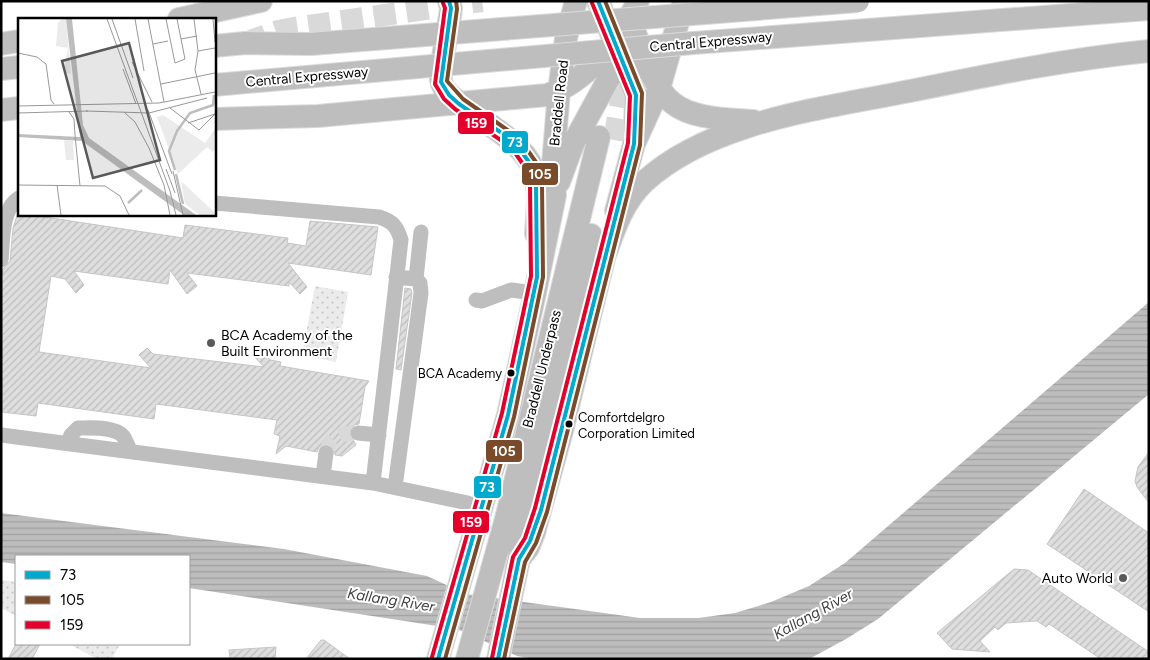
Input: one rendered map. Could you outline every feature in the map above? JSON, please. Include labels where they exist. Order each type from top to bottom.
[{"type":"highway","points":[[184,18],[261,1]]},
{"type":"highway","points":[[449,1],[451,8],[441,82],[449,95],[459,104],[515,142],[533,168],[536,185],[536,285]]},
{"type":"highway","name":"Braddell Road","points":[[440,650],[461,584],[510,406],[555,195],[553,164],[559,91],[566,38],[576,1]]},
{"type":"highway","points":[[598,1],[627,24],[649,71],[668,100],[685,112],[715,119],[767,122]]},
{"type":"highway","points":[[215,119],[318,116],[547,96],[577,80],[591,68],[627,24],[652,1]]},
{"type":"highway","points":[[616,140],[659,89],[684,1]]},
{"type":"highway","name":"Central Expressway","points":[[215,46],[245,43],[311,44],[858,1]]},
{"type":"highway","name":"Central Expressway","points":[[215,85],[810,34],[1149,9]]},
{"type":"highway","points":[[605,255],[616,140],[636,95],[627,24]]},
{"type":"highway","points":[[555,195],[573,144],[627,24]]},
{"type":"highway","points":[[1,44],[18,41]]},
{"type":"highway","points":[[498,658],[519,560],[528,548],[534,533],[563,427],[605,255],[617,221],[643,183],[660,169],[704,145],[767,122],[1017,69],[1149,51]]},
{"type":"highway","points":[[1,69],[18,67]]},
{"type":"highway","points":[[1,110],[18,108]]},
{"type":"highway","points":[[1,120],[18,120]]},
{"type":"highway","name":"Braddell Underpass","points":[[519,560],[521,527],[616,140]]},
{"type":"highway","name":"Braddell Underpass","points":[[469,652],[616,140]]},
{"type":"lane","points":[[1,260],[6,220],[12,200]]},
{"type":"lane","points":[[215,203],[379,217],[390,220],[398,230],[401,240],[373,483]]},
{"type":"lane","points":[[416,279],[421,232]]},
{"type":"lane","points":[[395,488],[421,293],[420,283],[416,279],[396,277]]},
{"type":"lane","points":[[476,300],[482,301],[511,290],[536,285]]},
{"type":"lane","points":[[358,433],[379,435]]},
{"type":"lane","points":[[1,435],[373,483],[468,502]]},
{"type":"lane","points":[[323,476],[326,453]]},
{"type":"shaded area","points":[[315,286],[348,292],[336,362],[302,355]]},
{"type":"shaded area","points":[[1,580],[15,582],[15,615],[1,608]]},
{"type":"shaded area","points":[[71,645],[119,645],[112,659],[97,659]]},
{"type":"water","name":"Kallang River","points":[[1149,302],[1149,394],[878,619],[809,659],[534,659],[517,656],[457,629],[190,588],[190,555],[15,555],[15,564],[1,562],[1,513],[284,549],[427,576],[466,594],[640,618],[698,618],[735,613],[771,602],[809,586],[845,563]]},
{"type":"building","points":[[18,213],[18,215],[31,215],[183,238],[185,225],[288,238],[287,243],[306,246],[310,221],[378,227],[371,275],[288,263],[307,287],[300,294],[289,282],[289,286],[187,273],[197,286],[187,294],[170,270],[168,284],[74,271],[84,285],[76,293],[65,279],[51,276],[39,352],[151,368],[139,355],[147,348],[153,354],[264,367],[252,354],[260,347],[270,360],[281,362],[280,366],[369,381],[365,387],[359,424],[354,425],[349,432],[356,445],[342,456],[335,455],[334,449],[327,444],[319,447],[317,452],[286,446],[276,454],[280,436],[274,434],[277,420],[156,404],[154,419],[38,403],[36,416],[1,412],[1,280],[3,269],[10,261],[13,228]]},
{"type":"building","points":[[405,288],[411,289],[412,293],[401,370],[396,369]]},
{"type":"building","points":[[1149,452],[1149,503],[1137,487],[1135,481],[1138,467]]},
{"type":"building","name":"Auto World","points":[[1084,489],[1149,533],[1149,612],[1047,544]]},
{"type":"building","points":[[1014,569],[1028,570],[1149,652],[1149,659],[1101,659],[1049,624],[1046,627],[1037,621],[1006,623],[998,630],[995,627],[980,641],[990,652],[952,649],[937,633]]},
{"type":"building","points":[[321,640],[324,640],[350,659],[306,659]]},
{"type":"building","points":[[15,645],[39,645],[32,659],[8,659]]},
{"type":"building","points":[[276,647],[275,659],[230,659],[229,650]]},
{"type":"tunnel","points":[[245,43],[278,31],[294,28],[482,1]]},
{"type":"tunnel","points":[[614,140],[628,61]]},
{"type":"tunnel","points":[[326,453],[330,443],[337,437],[358,433]]},
{"type":"transit line","name":"73","points":[[438,659],[508,415],[537,277],[536,185],[533,168],[515,142],[459,104],[449,95],[441,82],[451,8],[449,1]]},
{"type":"transit line","name":"105","points":[[445,659],[514,417],[543,277],[542,185],[538,165],[519,138],[463,99],[447,81],[457,9],[456,1]]},
{"type":"transit line","name":"73","points":[[498,659],[519,559],[530,541],[541,510],[634,144],[636,95],[598,1]]},
{"type":"transit line","name":"105","points":[[504,659],[525,562],[536,543],[547,512],[640,145],[642,93],[605,1]]},
{"type":"transit line","name":"159","points":[[432,657],[502,413],[531,276],[530,186],[527,170],[511,147],[455,109],[444,99],[435,84],[445,8],[443,3]]},
{"type":"transit line","name":"159","points":[[492,658],[513,557],[525,538],[535,508],[628,143],[630,96],[592,3]]},
{"type":"place","name":"BCA Academy of the Built Environment","points":[[211,343]]},
{"type":"place","name":"BCA Academy","points":[[511,373]]},
{"type":"place","name":"Comfortdelgro Corporation Limited","points":[[569,424]]},
{"type":"place","name":"Auto World","points":[[1123,578]]}]
